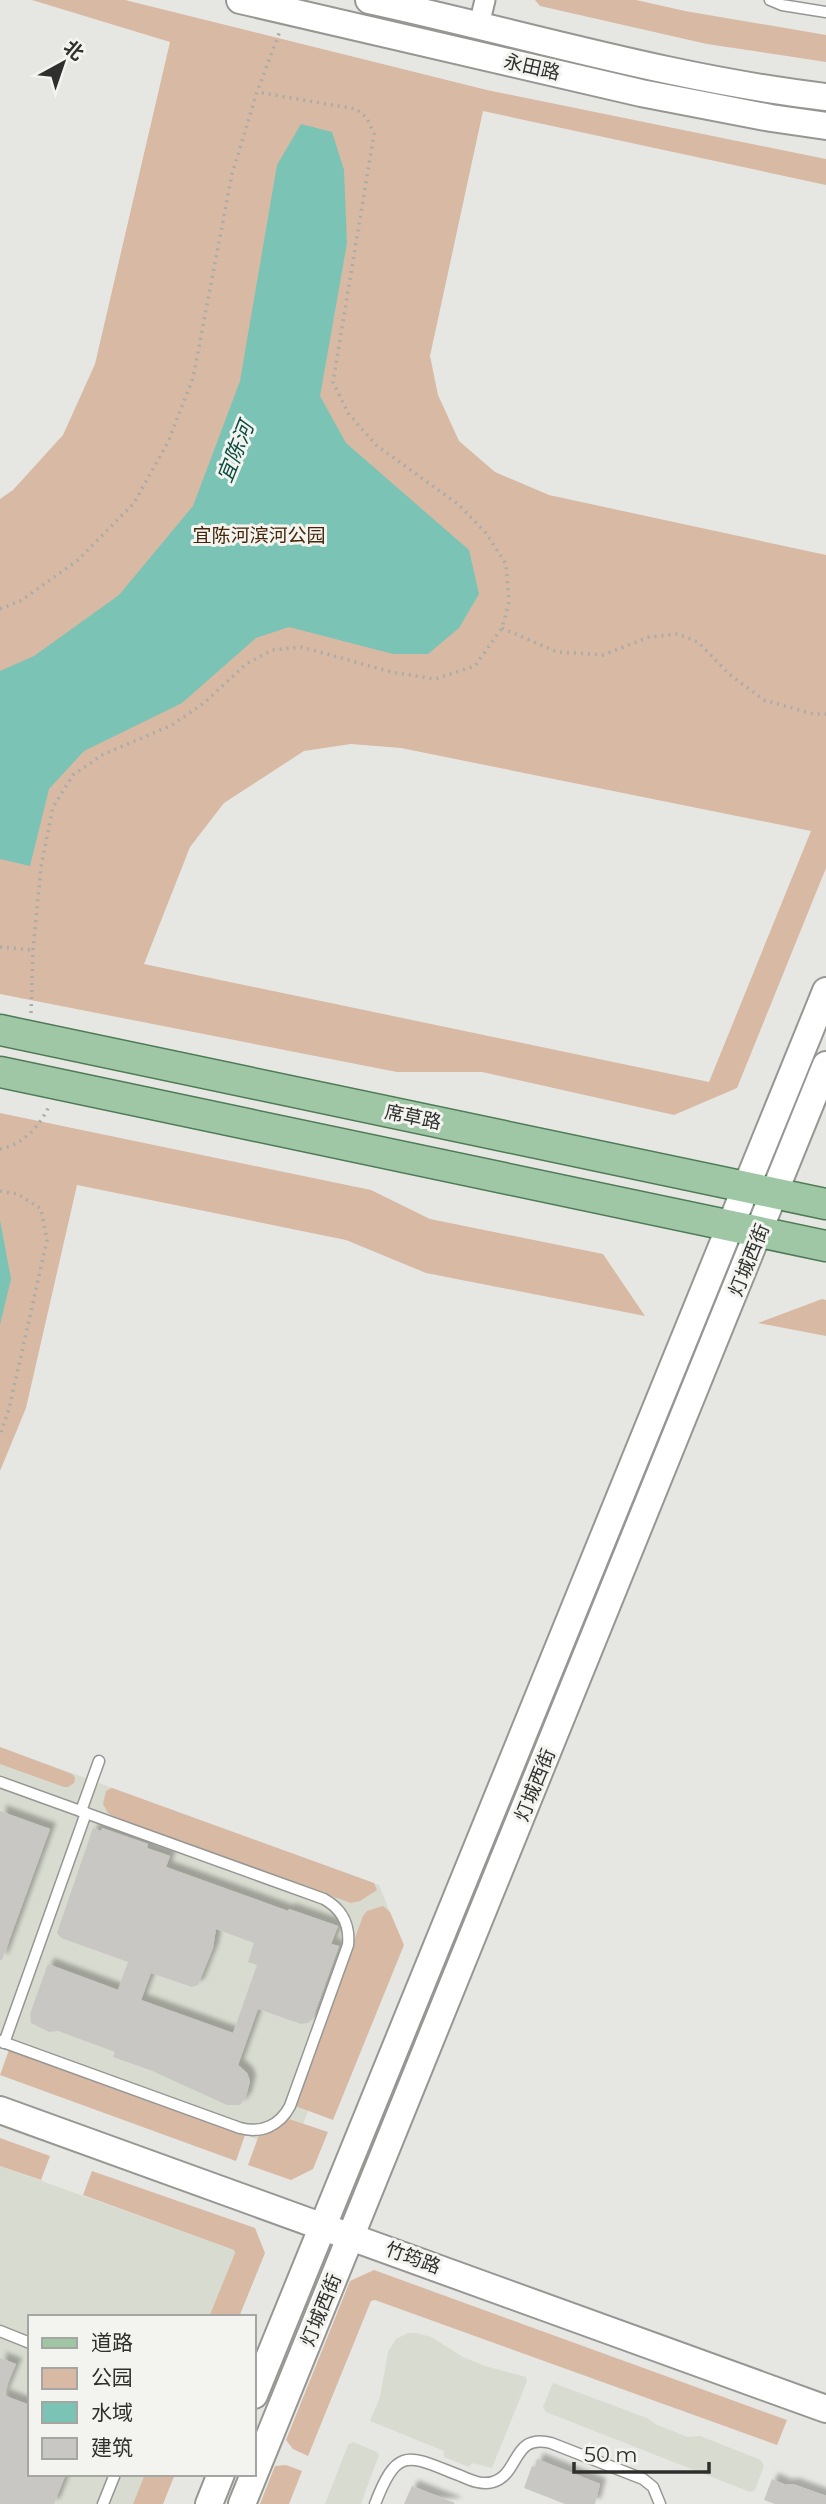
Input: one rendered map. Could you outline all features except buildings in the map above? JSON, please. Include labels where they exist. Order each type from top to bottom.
[{"type":"main road","name":"席草路","points":[[0,1030],[826,1204]]},
{"type":"main road","points":[[0,1072],[826,1246]]},
{"type":"street","name":"永田路","points":[[240,0],[641,93],[826,126]]},
{"type":"street","name":"永田路","points":[[369,0],[482,13],[645,65],[775,91],[826,97]]},
{"type":"street","name":"灯城西街","points":[[256,2470],[760,1232],[761,1191],[826,991]]},
{"type":"street","name":"灯城西街","points":[[256,2390],[730,1226],[761,1191],[826,1065]]},
{"type":"street","name":"竹筠路","points":[[0,2110],[826,2409]]},
{"type":"street","points":[[209,2504],[220,2476]]},
{"type":"street","name":"灯城西街","points":[[242,2504],[253,2476]]},
{"type":"lane","points":[[770,0],[782,5],[826,12]]},
{"type":"lane","points":[[0,1782],[83,1812],[324,1899],[341,1913],[347,1926],[348,1944],[290,2106],[280,2120],[264,2129],[246,2129],[2,2042],[83,1812],[99,1761]]},
{"type":"lane","points":[[0,2331],[28,2342]]},
{"type":"lane","points":[[375,2503],[390,2470],[407,2460],[423,2461],[475,2482],[488,2483],[505,2475],[524,2447],[540,2441],[643,2479],[653,2487],[660,2504]]},
{"type":"lane","points":[[103,2504],[114,2476]]},
{"type":"path","points":[[0,609],[22,600],[78,560],[134,503],[168,442],[193,378],[232,174],[257,92],[288,13]]},
{"type":"path","points":[[30,1036],[33,950],[41,867],[53,807],[73,775],[102,755],[173,725],[204,703],[246,664],[272,650],[302,647],[391,672],[435,679],[475,666],[502,628],[509,602],[506,564],[486,533],[459,505],[376,445],[348,413],[333,382],[374,134],[367,118],[356,109],[257,92]]},
{"type":"path","points":[[502,628],[557,652],[603,655],[649,637],[678,634],[698,642],[729,674],[764,700],[813,714],[826,714]]},
{"type":"path","points":[[0,947],[33,950]]},
{"type":"path","points":[[0,1149],[13,1147],[42,1122],[58,1085]]},
{"type":"path","points":[[0,1191],[18,1194],[41,1209],[47,1240],[9,1409],[0,1435]]},
{"type":"shaded area","points":[[0,1747],[379,1885],[389,1910],[293,2149],[289,2151],[0,2046]]},
{"type":"shaded area","points":[[0,2166],[234,2250],[210,2315],[28,2315],[28,2476],[144,2476],[133,2504],[0,2504]]},
{"type":"shaded area","points":[[408,2333],[431,2337],[463,2357],[526,2377],[527,2381],[492,2468],[472,2463],[469,2467],[444,2457],[444,2451],[370,2421],[380,2397],[388,2352],[396,2339]]},
{"type":"shaded area","points":[[553,2383],[647,2418],[657,2425],[688,2437],[700,2436],[761,2460],[764,2466],[755,2490],[750,2492],[546,2412],[543,2407]]},
{"type":"shaded area","points":[[353,2442],[379,2455],[361,2504],[325,2504],[348,2445]]},
{"type":"green space","name":"宜陈河滨河公园","points":[[32,0],[125,0],[487,90],[826,159],[826,185],[483,111],[430,356],[438,395],[459,441],[495,472],[549,495],[826,555],[826,868],[737,1088],[674,1115],[482,1072],[397,1072],[0,994],[0,499],[13,490],[63,435],[95,364],[170,42]],"holes":[[[351,744],[401,748],[811,831],[709,1082],[144,964],[190,847],[224,803],[304,751]]]},
{"type":"green space","points":[[535,0],[636,0],[826,35],[826,62],[707,44],[540,6]]},
{"type":"green space","points":[[0,1113],[371,1190],[430,1219],[603,1254],[645,1316],[426,1273],[346,1240],[77,1185],[26,1408],[0,1471]]},
{"type":"green space","points":[[822,1299],[826,1300],[826,1336],[758,1323]]},
{"type":"green space","points":[[0,1747],[72,1774],[74,1783],[64,1787],[0,1764]]},
{"type":"green space","points":[[112,1788],[374,1883],[377,1890],[360,1901],[351,1903],[116,1818],[108,1813],[103,1804],[106,1791]]},
{"type":"green space","points":[[383,1906],[390,1912],[404,1945],[333,2120],[295,2104],[363,1916],[367,1911]]},
{"type":"green space","points":[[9,2050],[245,2135],[236,2161],[0,2075]]},
{"type":"green space","points":[[289,2119],[328,2132],[313,2169],[291,2180],[248,2165],[259,2135],[277,2129]]},
{"type":"green space","points":[[0,2138],[50,2156],[41,2180],[0,2166]]},
{"type":"green space","points":[[92,2171],[255,2228],[265,2253],[240,2315],[210,2315],[234,2250],[83,2195]]},
{"type":"green space","points":[[374,2270],[787,2420],[777,2445],[375,2300],[371,2301],[308,2456],[293,2449],[286,2440],[350,2281]]},
{"type":"green space","points":[[286,2465],[302,2471],[289,2504],[260,2504],[275,2466]]},
{"type":"green space","points":[[144,2476],[174,2476],[163,2504],[133,2504]]},
{"type":"water","name":"宜陈河","points":[[301,124],[332,132],[344,170],[347,243],[320,396],[346,443],[469,550],[479,594],[459,628],[428,654],[393,654],[289,627],[256,638],[182,703],[84,751],[49,789],[30,866],[0,859],[0,671],[34,656],[119,595],[193,506],[240,381],[277,165]]},
{"type":"water","points":[[0,1220],[11,1279],[0,1325]]}]
